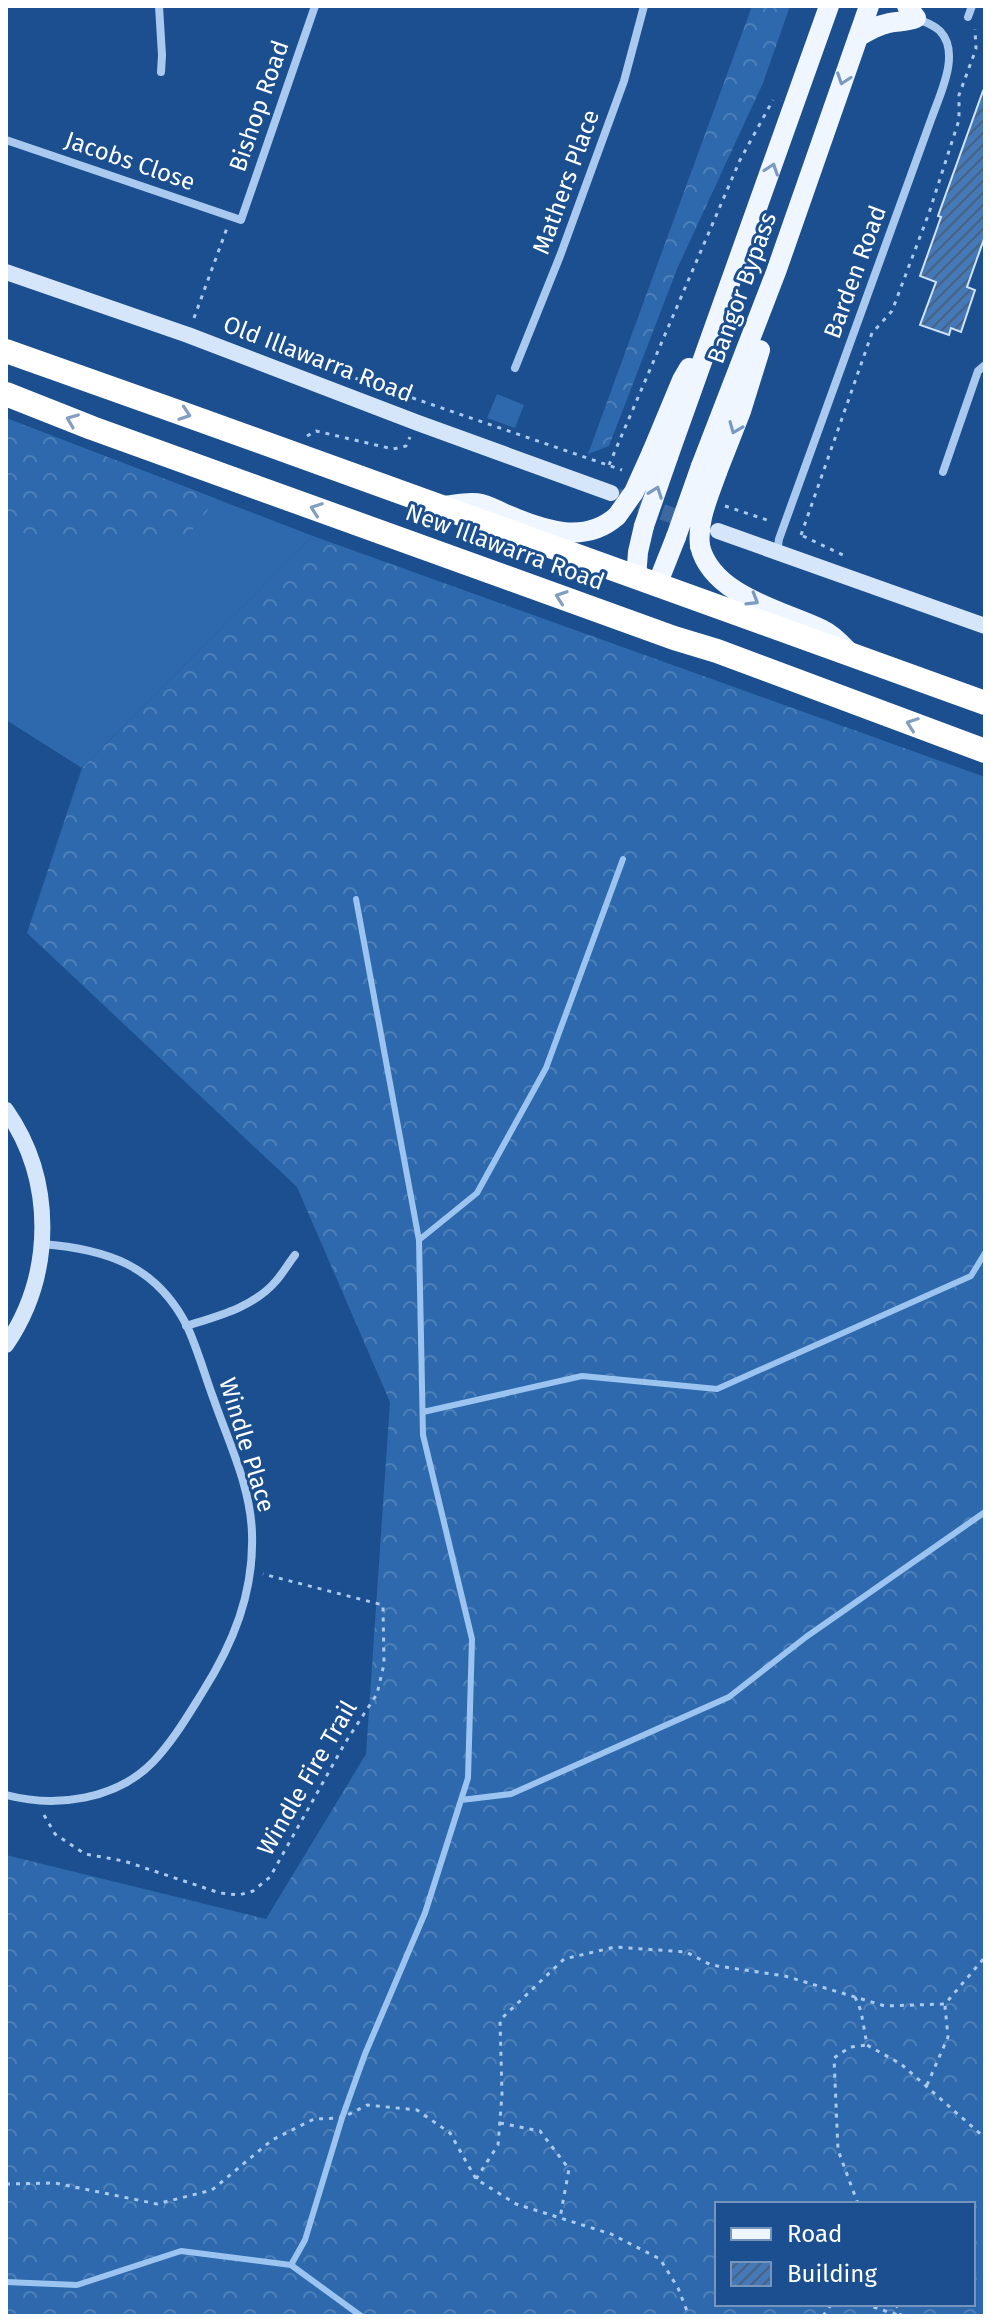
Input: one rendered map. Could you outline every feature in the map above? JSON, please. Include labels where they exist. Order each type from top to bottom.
[{"type":"highway","name":"New Illawarra Road","points":[[6,351],[985,703]]},
{"type":"highway","name":"New Illawarra Road","points":[[6,394],[92,428],[717,651],[985,751]]},
{"type":"highway","points":[[638,624],[646,582]]},
{"type":"main road","name":"Bangor Bypass","points":[[646,582],[638,552],[660,455],[718,322],[829,6]]},
{"type":"main road","name":"Bangor Bypass","points":[[646,582],[676,537],[709,469],[869,6]]},
{"type":"main road","points":[[858,37],[878,26],[903,23],[912,12]]},
{"type":"main road","points":[[440,506],[480,503],[543,528],[580,533],[600,528],[617,516],[660,455]]},
{"type":"main road","points":[[709,469],[699,535],[705,561],[726,583],[766,607],[827,631],[852,655]]},
{"type":"street","points":[[159,6],[161,72]]},
{"type":"street","name":"Bishop Road","points":[[241,220],[315,6]]},
{"type":"street","name":"Mathers Place","points":[[515,368],[624,81],[644,6]]},
{"type":"street","points":[[968,17],[972,6]]},
{"type":"street","name":"Barden Road","points":[[777,553],[783,526],[948,67],[950,51],[943,33],[912,12]]},
{"type":"street","name":"Jacobs Close","points":[[6,140],[241,220]]},
{"type":"street","name":"Old Illawarra Road","points":[[6,272],[188,335],[611,493]]},
{"type":"street","points":[[943,472],[978,371],[985,365]]},
{"type":"street","points":[[718,531],[985,626]]},
{"type":"street","points":[[6,1110],[33,1160],[42,1202],[42,1244],[35,1280],[28,1304],[6,1345]]},
{"type":"street","name":"Windle Place","points":[[6,1795],[25,1800],[59,1801],[90,1797],[114,1788],[151,1764],[180,1729],[225,1655],[242,1614],[250,1571],[252,1533],[246,1492],[186,1326],[166,1295],[134,1268],[103,1253],[42,1244]]},
{"type":"street","points":[[186,1326],[243,1306],[274,1283],[295,1255]]},
{"type":"path","points":[[801,535],[872,333],[892,311],[929,213],[959,120],[959,95],[976,49],[975,28],[968,17]]},
{"type":"path","points":[[609,465],[734,175],[778,90]]},
{"type":"path","points":[[192,322],[231,216]]},
{"type":"path","points":[[289,451],[302,438],[316,431],[393,449],[406,446],[418,423]]},
{"type":"path","points":[[719,504],[783,526]]},
{"type":"path","name":"Windle Fire Trail","points":[[25,1800],[44,1815],[55,1834],[85,1854],[134,1864],[220,1893],[239,1895],[253,1891],[270,1877],[345,1743],[377,1694],[384,1664],[383,1605],[250,1571]]},
{"type":"path","points":[[476,2179],[498,2145],[502,2094],[500,2020],[564,1959],[615,1947],[686,1952],[711,1965],[785,1976],[885,2006],[945,2004]]},
{"type":"path","points":[[927,2085],[948,2037],[945,2004],[985,1957]]},
{"type":"path","points":[[855,1997],[861,2011],[867,2045]]},
{"type":"path","points":[[857,2202],[838,2150],[834,2058],[850,2047],[867,2045],[901,2064],[985,2138]]},
{"type":"path","points":[[6,2184],[55,2183],[157,2204],[212,2190],[272,2140],[314,2119],[342,2118],[367,2105],[417,2110],[450,2133],[476,2179],[516,2204],[611,2234],[660,2259],[678,2288],[689,2316]]},
{"type":"path","points":[[500,2123],[540,2131],[569,2169],[560,2218]]},
{"type":"path","points":[[870,2306],[901,2316]]},
{"type":"green space","points":[[752,6],[790,6],[763,83],[677,269],[609,446],[588,454]]},
{"type":"green space","points":[[497,394],[524,405],[515,428],[487,418]]},
{"type":"green space","points":[[6,418],[313,536],[82,768],[6,720]]},
{"type":"green space","points":[[6,418],[217,499],[184,540],[129,545],[6,531]]},
{"type":"green space","points":[[313,536],[985,777],[985,2316],[6,2316],[6,1855],[266,1919],[366,1754],[390,1402],[297,1187],[27,933],[82,768]]},
{"type":"building","points":[[983,91],[985,236],[967,287],[975,290],[961,332],[951,328],[949,335],[920,325],[936,282],[920,276]]},
{"type":"waterway","points":[[419,1240],[477,1193],[546,1068],[623,859]]},
{"type":"waterway","points":[[291,2265],[305,2240],[365,2054],[425,1913],[468,1778],[472,1639],[423,1435],[419,1240],[356,899]]},
{"type":"waterway","points":[[423,1412],[582,1376],[717,1389],[971,1276],[985,1253]]},
{"type":"waterway","points":[[461,1800],[511,1794],[729,1697],[806,1637],[985,1512]]},
{"type":"waterway","points":[[6,2282],[77,2285],[181,2251],[291,2265],[361,2316]]},
{"type":"tunnel","points":[[617,496],[694,523]]}]
